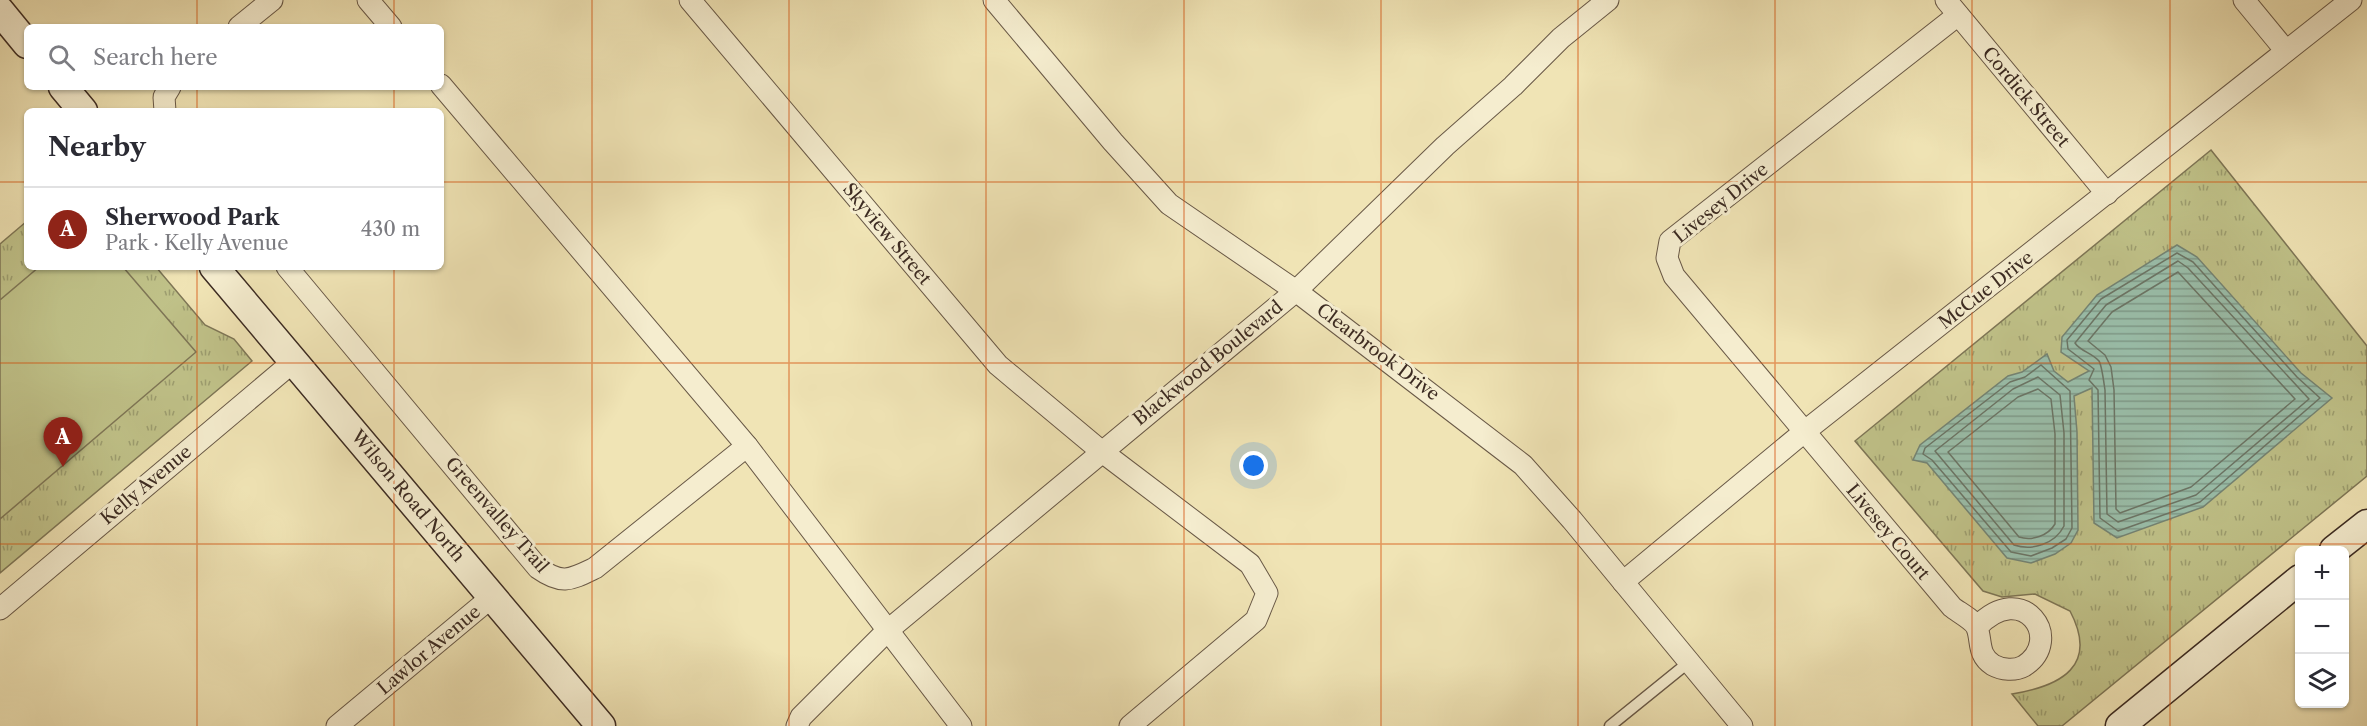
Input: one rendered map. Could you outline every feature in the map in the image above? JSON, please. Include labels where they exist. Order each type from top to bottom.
[{"type":"street","points":[[243,24],[272,0]]},
{"type":"street","points":[[368,0],[388,24]]},
{"type":"street","name":"Skyview Street","points":[[690,0],[998,365],[1101,451],[1250,564],[1267,593],[1256,620],[1130,726]]},
{"type":"street","name":"Clearbrook Drive","points":[[994,0],[1113,142],[1169,204],[1296,291],[1523,465],[1742,726]]},
{"type":"street","name":"Blackwood Boulevard","points":[[781,726],[799,722],[887,631],[1296,291],[1445,146],[1513,86],[1562,38],[1608,0]]},
{"type":"street","points":[[2244,0],[2286,51]]},
{"type":"street","name":"McCue Drive","points":[[1623,582],[1804,432],[2351,0]]},
{"type":"street","name":"Cordick Street","points":[[1952,7],[2107,194]]},
{"type":"street","name":"Livesey Drive","points":[[1804,432],[1674,276],[1667,258],[1670,241],[1952,7]]},
{"type":"street","points":[[0,11],[24,40]]},
{"type":"street","points":[[66,90],[80,108]]},
{"type":"street","points":[[165,108],[164,97],[168,90]]},
{"type":"street","points":[[444,90],[747,446],[961,726]]},
{"type":"street","name":"Wilson Road North","points":[[216,270],[601,726]]},
{"type":"street","name":"Greenvalley Trail","points":[[290,270],[538,568],[553,579],[571,580],[595,568],[747,446]]},
{"type":"street","name":"Kelly Avenue","points":[[0,609],[293,362]]},
{"type":"street","name":"Livesey Court","points":[[1804,432],[1952,607],[1977,627]]},
{"type":"street","points":[[2339,546],[2367,524]]},
{"type":"street","points":[[2120,726],[2295,583]]},
{"type":"street","name":"Lawlor Avenue","points":[[337,726],[493,597]]},
{"type":"lane","points":[[1610,726],[1689,662]]},
{"type":"green space","points":[[2211,150],[2367,346],[2367,476],[2062,726],[2038,726],[2012,694],[2046,685],[2060,679],[2070,670],[2077,659],[2080,646],[2078,630],[2070,611],[2035,594],[2002,597],[1983,591],[1855,441]]},
{"type":"green space","points":[[24,224],[24,270],[159,270],[205,325],[234,339],[252,361],[0,573],[0,244]]},
{"type":"green space","points":[[35,270],[126,270],[196,352],[0,519],[0,300]]},
{"type":"water","points":[[2177,245],[2197,257],[2301,373],[2332,398],[2203,507],[2117,538],[2094,523],[2092,388],[2074,396],[2077,432],[2078,530],[2071,543],[2055,554],[2031,563],[2007,558],[1927,463],[1913,460],[1920,445],[2008,376],[2022,372],[2047,354],[2054,371],[2068,382],[2089,371],[2061,352],[2062,337],[2097,295]]},
{"type":"place","name":"Sherwood Park","points":[[63,467]]}]
